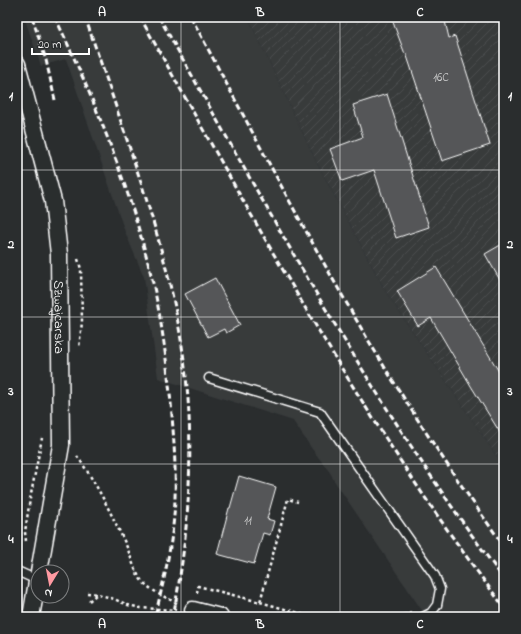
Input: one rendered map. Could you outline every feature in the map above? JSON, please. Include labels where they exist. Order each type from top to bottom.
[{"type":"street","name":"Szwajcarska","points":[[17,64],[53,201],[59,254],[61,445],[40,564]]},
{"type":"street","name":"Szwajcarska","points":[[31,617],[33,604]]},
{"type":"street","points":[[190,610],[220,617]]},
{"type":"lane","points":[[209,378],[320,412],[435,576],[440,589],[437,605],[431,613],[423,617]]},
{"type":"lane","points":[[17,571],[30,574]]},
{"type":"path","points":[[26,546],[25,532],[30,498],[43,432]]},
{"type":"path","points":[[61,435],[90,474],[105,500],[138,575],[155,592],[190,610]]},
{"type":"path","points":[[260,602],[288,499],[298,502]]},
{"type":"path","points":[[190,610],[198,586],[299,613],[307,617]]},
{"type":"path","points":[[87,593],[98,594],[141,608],[190,610]]},
{"type":"path","points":[[89,601],[98,594]]},
{"type":"shaded area","points":[[24,17],[248,17],[316,161],[386,292],[504,467],[504,617],[429,617],[421,609],[331,474],[293,421],[158,378],[144,277],[125,232],[66,59],[41,66]]},
{"type":"shaded area","points":[[248,17],[504,17],[504,467],[386,292],[316,161]]},
{"type":"building","points":[[391,17],[444,17],[449,38],[455,36],[490,145],[442,161],[406,53],[405,54]]},
{"type":"building","points":[[387,94],[429,227],[396,238],[374,170],[342,181],[330,149],[363,137],[353,105]]},
{"type":"building","points":[[504,243],[504,287],[485,254]]},
{"type":"building","points":[[436,267],[504,380],[504,439],[431,318],[418,326],[397,291]]},
{"type":"building","points":[[215,278],[240,325],[226,333],[224,329],[208,337],[185,294]]},
{"type":"building","points":[[239,476],[276,487],[267,519],[274,521],[270,535],[263,533],[254,564],[217,554]]},
{"type":"railway","points":[[32,17],[46,60],[55,100]]},
{"type":"railway","points":[[55,17],[100,118],[125,186],[146,257],[160,320],[171,403],[175,488],[171,541],[155,617]]},
{"type":"railway","points":[[85,17],[140,179],[154,226],[173,298],[182,346],[189,414],[189,482],[184,550],[173,617]]},
{"type":"railway","points":[[140,17],[268,243],[357,392],[453,537],[504,607]]},
{"type":"railway","points":[[159,17],[322,304],[410,444],[504,579]]},
{"type":"railway","points":[[191,17],[283,189],[354,316],[424,430],[504,546]]}]
